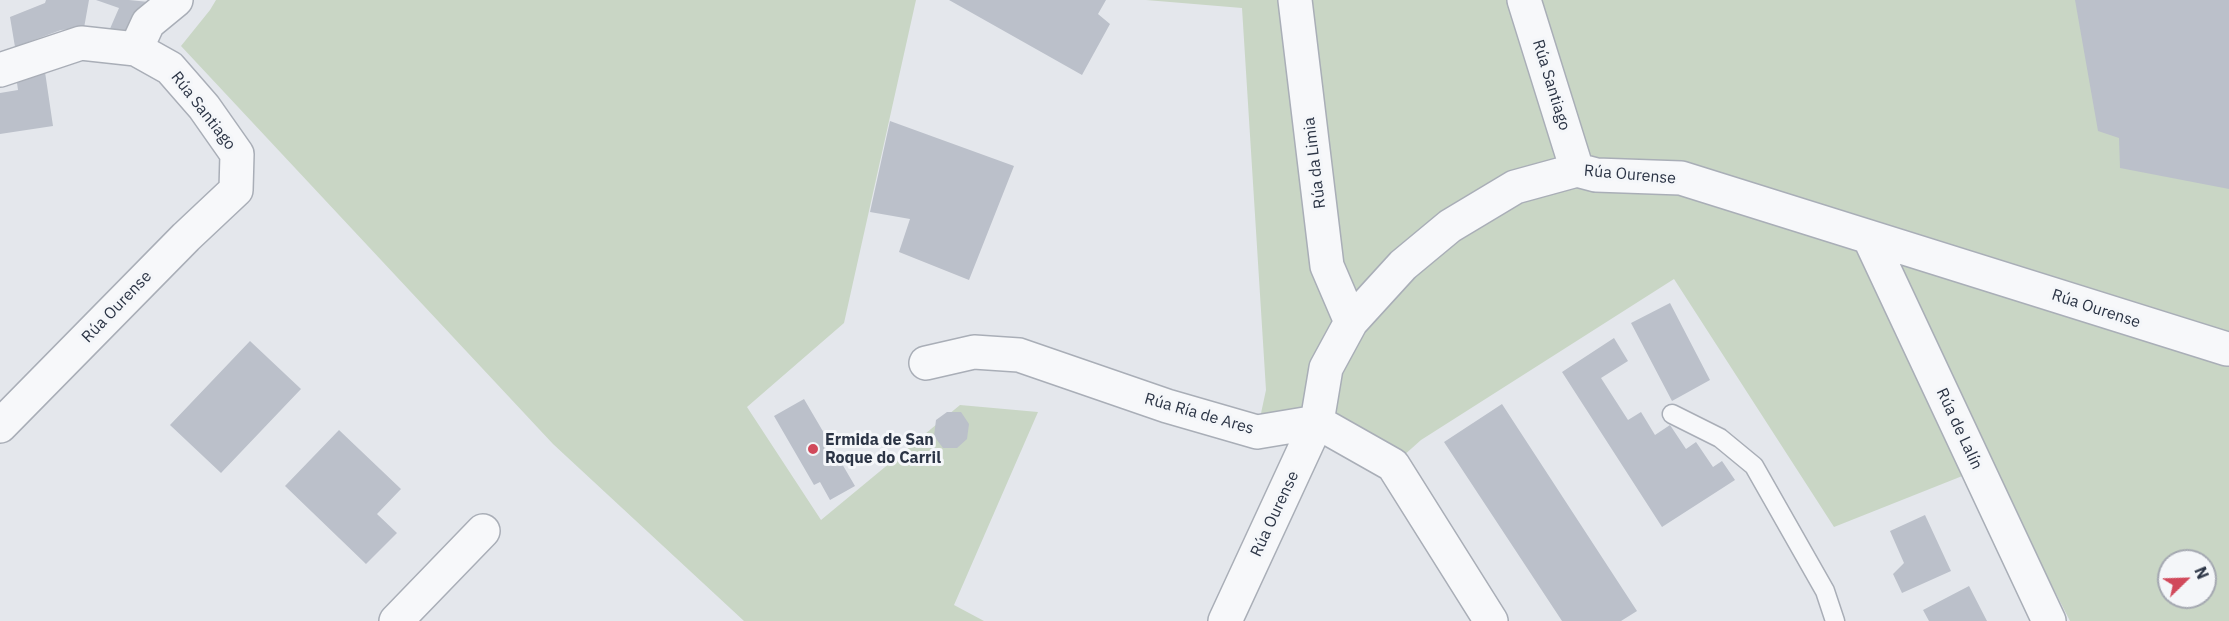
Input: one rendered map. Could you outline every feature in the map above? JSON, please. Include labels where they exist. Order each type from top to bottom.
[{"type":"street","points":[[136,49],[148,22],[176,0]]},
{"type":"street","name":"Rúa da Limia","points":[[1295,0],[1327,266],[1351,322]]},
{"type":"street","name":"Rúa Santiago","points":[[1524,0],[1577,170]]},
{"type":"street","name":"Rúa Santiago","points":[[0,70],[81,43],[136,49],[170,68],[204,107],[237,154],[236,190]]},
{"type":"street","name":"Rúa Ourense","points":[[1225,621],[1317,422],[1326,369],[1351,322],[1403,266],[1450,226],[1515,187],[1577,170],[1596,175],[1681,178],[2228,349]]},
{"type":"street","name":"Rúa Ourense","points":[[0,426],[186,237],[236,190]]},
{"type":"street","name":"Rúa de Lalín","points":[[1869,237],[2049,621]]},
{"type":"street","name":"Rúa Ría de Ares","points":[[926,363],[974,352],[1019,355],[1167,406],[1257,432],[1317,422]]},
{"type":"street","points":[[1317,422],[1393,465],[1491,621]]},
{"type":"street","points":[[396,621],[483,531]]},
{"type":"lane","points":[[1672,414],[1720,438],[1754,466],[1826,591],[1834,621]]},
{"type":"green space","points":[[216,0],[916,0],[844,323],[747,407],[821,520],[960,405],[1038,412],[954,605],[984,621],[744,621],[553,444],[181,46]]},
{"type":"green space","points":[[1146,0],[2229,0],[2229,621],[2070,621],[1990,465],[1834,527],[1674,279],[1421,440],[1393,465],[1317,422],[1257,432],[1266,390],[1242,8]]},
{"type":"building","points":[[46,0],[89,0],[84,28],[61,30],[15,47],[10,17],[45,3]]},
{"type":"building","points":[[96,0],[149,2],[126,36],[109,31],[119,8]]},
{"type":"building","points":[[949,0],[1106,0],[1098,14],[1110,24],[1082,75]]},
{"type":"building","points":[[2075,0],[2229,0],[2229,189],[2120,168],[2119,138],[2098,131]]},
{"type":"building","points":[[45,72],[53,126],[0,134],[0,93],[18,90],[16,76]]},
{"type":"building","points":[[890,121],[1014,166],[969,280],[899,252],[910,219],[870,212]]},
{"type":"building","points":[[1670,303],[1710,380],[1672,401],[1631,323]]},
{"type":"building","points":[[1614,338],[1628,361],[1601,378],[1628,420],[1641,412],[1655,435],[1670,425],[1686,449],[1696,442],[1713,467],[1722,461],[1735,480],[1662,527],[1562,372]]},
{"type":"building","points":[[250,341],[301,389],[221,473],[170,425]]},
{"type":"building","name":"Ermida de San Roque do Carril","points":[[804,399],[855,486],[830,500],[820,482],[814,485],[774,416]]},
{"type":"building","points":[[1502,404],[1637,611],[1621,621],[1562,621],[1444,442]]},
{"type":"building","points":[[947,412],[961,412],[969,424],[967,439],[957,448],[943,448],[934,436],[936,420]]},
{"type":"building","points":[[339,430],[401,489],[377,514],[397,533],[366,564],[285,486]]},
{"type":"building","points":[[1925,515],[1951,571],[1902,593],[1893,574],[1904,563],[1890,531]]},
{"type":"building","points":[[1969,586],[1987,621],[1929,621],[1923,610]]},
{"type":"place","name":"Ermida de San Roque do Carril","points":[[813,449]]}]
